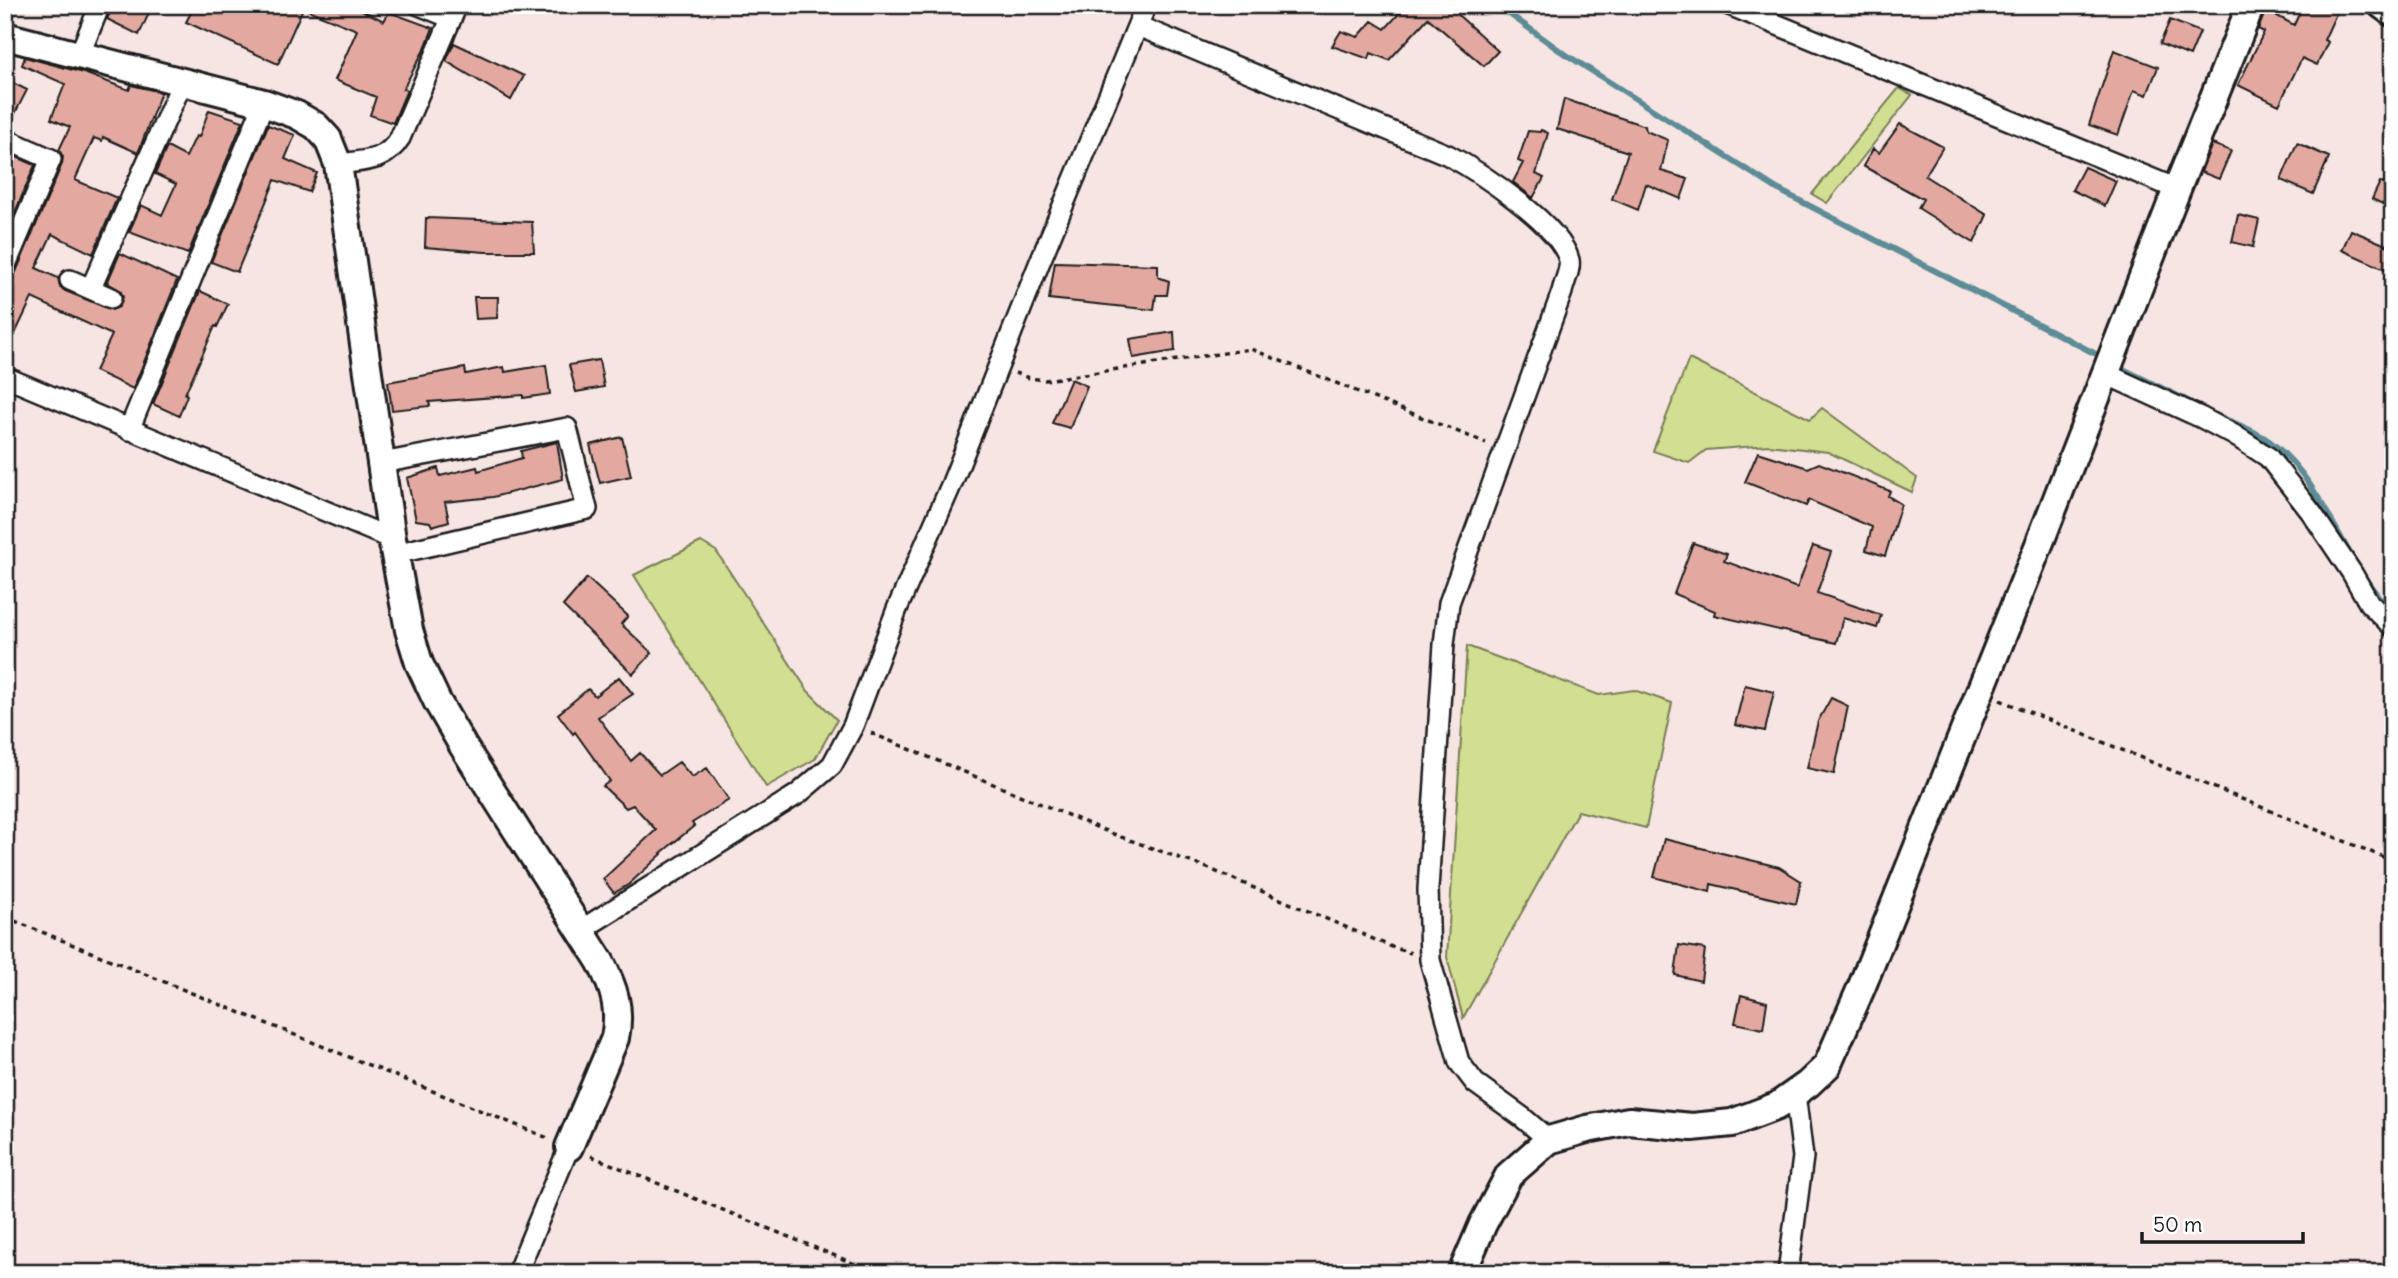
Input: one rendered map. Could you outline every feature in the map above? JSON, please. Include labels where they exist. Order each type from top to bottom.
[{"type":"street","points":[[79,56],[100,5]]},
{"type":"street","points":[[338,164],[380,159],[393,149],[400,138],[454,12],[419,5]]},
{"type":"street","points":[[581,930],[798,794],[832,765],[853,726],[897,609],[952,483],[1146,5]]},
{"type":"street","points":[[1729,5],[2177,189]]},
{"type":"street","points":[[1462,1273],[1483,1224],[1509,1175],[1549,1140],[1629,1121],[1692,1127],[1732,1123],[1765,1111],[1795,1094],[1828,1066],[1980,692],[2252,5]]},
{"type":"street","points":[[2382,5],[2393,13]]},
{"type":"street","points":[[1138,26],[1469,166],[1530,211],[1555,236],[1570,264],[1449,603],[1428,888],[1430,960],[1459,1062],[1475,1083],[1549,1140]]},
{"type":"street","points":[[6,38],[264,103],[297,115],[316,126],[328,139],[338,164],[393,547],[409,630],[419,663],[437,701],[581,930],[612,983],[617,1001],[619,1019],[615,1038],[517,1273]]},
{"type":"street","points":[[91,288],[182,83]]},
{"type":"street","points":[[129,430],[264,103]]},
{"type":"street","points":[[5,138],[51,159],[5,267]]},
{"type":"street","points":[[71,279],[111,298]]},
{"type":"street","points":[[2106,374],[2234,435],[2268,457],[2311,512],[2369,603],[2393,627]]},
{"type":"street","points":[[5,377],[393,547],[587,509],[567,429],[382,463]]},
{"type":"street","points":[[1788,1273],[1803,1157],[1795,1094]]},
{"type":"path","points":[[999,366],[1029,378],[1045,380],[1251,349],[1504,450]]},
{"type":"path","points":[[1980,692],[2393,861]]},
{"type":"path","points":[[853,726],[1113,834],[1210,869],[1392,947],[1430,960]]},
{"type":"path","points":[[5,917],[877,1273]]},
{"type":"green space","points":[[1899,88],[1912,95],[1827,203],[1812,194]]},
{"type":"green space","points":[[1689,359],[1810,419],[1822,408],[1917,478],[1912,492],[1828,452],[1769,445],[1706,450],[1689,463],[1653,451]]},
{"type":"green space","points":[[701,542],[716,551],[808,691],[837,720],[815,759],[766,787],[634,575]]},
{"type":"green space","points":[[1467,646],[1599,695],[1634,690],[1672,703],[1646,828],[1578,811],[1463,1018],[1447,957]]},
{"type":"building","points":[[114,5],[140,5],[150,11],[139,35],[107,19]]},
{"type":"building","points":[[195,5],[351,5],[384,21],[389,12],[433,28],[403,89],[407,90],[393,123],[370,115],[376,97],[335,80],[357,30],[303,8],[278,64],[186,22]]},
{"type":"building","points":[[1407,5],[1447,5],[1498,51],[1484,66],[1428,18],[1389,60],[1371,53],[1369,59],[1332,46],[1341,31],[1358,37],[1372,21],[1385,29]]},
{"type":"building","points":[[2303,5],[2340,5],[2324,40],[2328,42],[2317,65],[2302,58],[2279,105],[2238,85],[2264,32],[2258,29],[2266,10],[2294,25]]},
{"type":"building","points":[[2170,20],[2200,32],[2190,56],[2160,44]]},
{"type":"building","points":[[454,43],[524,76],[511,100],[446,61]]},
{"type":"building","points":[[2114,50],[2158,67],[2147,95],[2134,90],[2118,135],[2089,125]]},
{"type":"building","points":[[25,57],[84,73],[129,90],[131,85],[161,92],[138,153],[103,137],[102,141],[94,138],[75,180],[117,198],[93,254],[52,234],[36,268],[58,278],[60,287],[65,291],[112,310],[119,307],[123,297],[120,290],[107,283],[120,253],[177,280],[133,389],[95,371],[112,335],[32,298],[5,355],[5,279],[16,272],[62,164],[63,157],[59,150],[70,127],[51,119],[65,84],[22,65]]},
{"type":"building","points":[[5,79],[27,90],[8,127],[5,127]]},
{"type":"building","points":[[1564,99],[1645,126],[1646,131],[1668,140],[1661,171],[1688,179],[1681,199],[1646,184],[1638,210],[1612,199],[1628,152],[1557,129]]},
{"type":"building","points":[[209,110],[243,121],[188,254],[129,232],[141,205],[162,215],[176,184],[155,174],[167,147],[186,157],[196,136],[199,137]]},
{"type":"building","points":[[1900,124],[1943,147],[1925,176],[1987,215],[1974,243],[1918,208],[1923,199],[1863,166],[1873,149],[1879,153]]},
{"type":"building","points":[[268,125],[295,135],[285,159],[317,173],[309,192],[275,180],[237,272],[211,262]]},
{"type":"building","points":[[1541,130],[1548,133],[1536,174],[1544,178],[1533,198],[1513,182],[1523,163],[1518,161],[1528,131]]},
{"type":"building","points":[[2297,143],[2329,157],[2313,194],[2281,180]]},
{"type":"building","points":[[2212,144],[2231,151],[2219,179],[2201,172]]},
{"type":"building","points":[[5,152],[35,165],[9,227],[5,225]]},
{"type":"building","points":[[2084,167],[2116,181],[2105,206],[2072,190]]},
{"type":"building","points":[[2380,182],[2393,188],[2393,209],[2372,199]]},
{"type":"building","points":[[2238,215],[2259,220],[2253,247],[2232,242]]},
{"type":"building","points":[[426,218],[532,222],[534,252],[485,252],[425,247]]},
{"type":"building","points":[[2351,230],[2393,248],[2393,256],[2387,270],[2342,250]]},
{"type":"building","points":[[1055,262],[1158,265],[1158,277],[1169,281],[1167,295],[1156,295],[1154,310],[1049,299]]},
{"type":"building","points":[[200,291],[228,304],[217,327],[215,326],[185,394],[187,395],[179,416],[153,404]]},
{"type":"building","points":[[474,297],[498,297],[497,318],[476,319]]},
{"type":"building","points":[[1174,332],[1175,351],[1133,358],[1130,339]]},
{"type":"building","points":[[599,360],[604,387],[576,392],[569,365]]},
{"type":"building","points":[[546,365],[550,394],[523,398],[523,395],[429,402],[430,406],[392,410],[388,382],[465,368],[466,374],[504,367],[505,372]]},
{"type":"building","points":[[1071,379],[1087,386],[1070,428],[1052,423]]},
{"type":"building","points":[[622,437],[631,476],[600,483],[590,445]]},
{"type":"building","points":[[557,442],[563,479],[493,497],[445,502],[449,521],[432,526],[430,522],[416,520],[407,478],[438,468],[440,476],[477,467],[478,471],[522,458],[521,451]]},
{"type":"building","points":[[1758,452],[1808,468],[1819,463],[1890,491],[1888,496],[1901,504],[1885,556],[1866,550],[1872,527],[1809,500],[1806,506],[1745,482]]},
{"type":"building","points":[[1693,543],[1727,554],[1724,561],[1797,588],[1813,546],[1831,552],[1817,593],[1881,615],[1877,628],[1843,618],[1836,643],[1714,615],[1715,611],[1674,594]]},
{"type":"building","points":[[587,578],[628,616],[621,624],[652,653],[633,674],[563,606]]},
{"type":"building","points":[[619,677],[633,694],[598,717],[631,761],[640,753],[660,775],[679,762],[692,777],[707,768],[729,800],[692,823],[694,826],[628,885],[614,893],[603,879],[656,830],[633,805],[626,808],[603,786],[610,781],[575,732],[573,734],[558,714],[588,689],[595,696]]},
{"type":"building","points":[[1745,685],[1774,692],[1765,731],[1735,725]]},
{"type":"building","points":[[1831,698],[1848,706],[1834,774],[1807,768],[1818,721]]},
{"type":"building","points":[[1664,839],[1779,867],[1801,881],[1796,904],[1711,884],[1710,892],[1654,877]]},
{"type":"building","points":[[1679,945],[1705,949],[1701,981],[1675,975]]},
{"type":"building","points":[[1741,995],[1767,1002],[1763,1029],[1735,1023]]},
{"type":"waterway","points":[[1497,5],[1559,50],[1777,189],[2094,353]]},
{"type":"waterway","points":[[2123,369],[2190,402]]},
{"type":"waterway","points":[[2216,415],[2263,437],[2289,458],[2320,501],[2361,571],[2393,612]]}]
